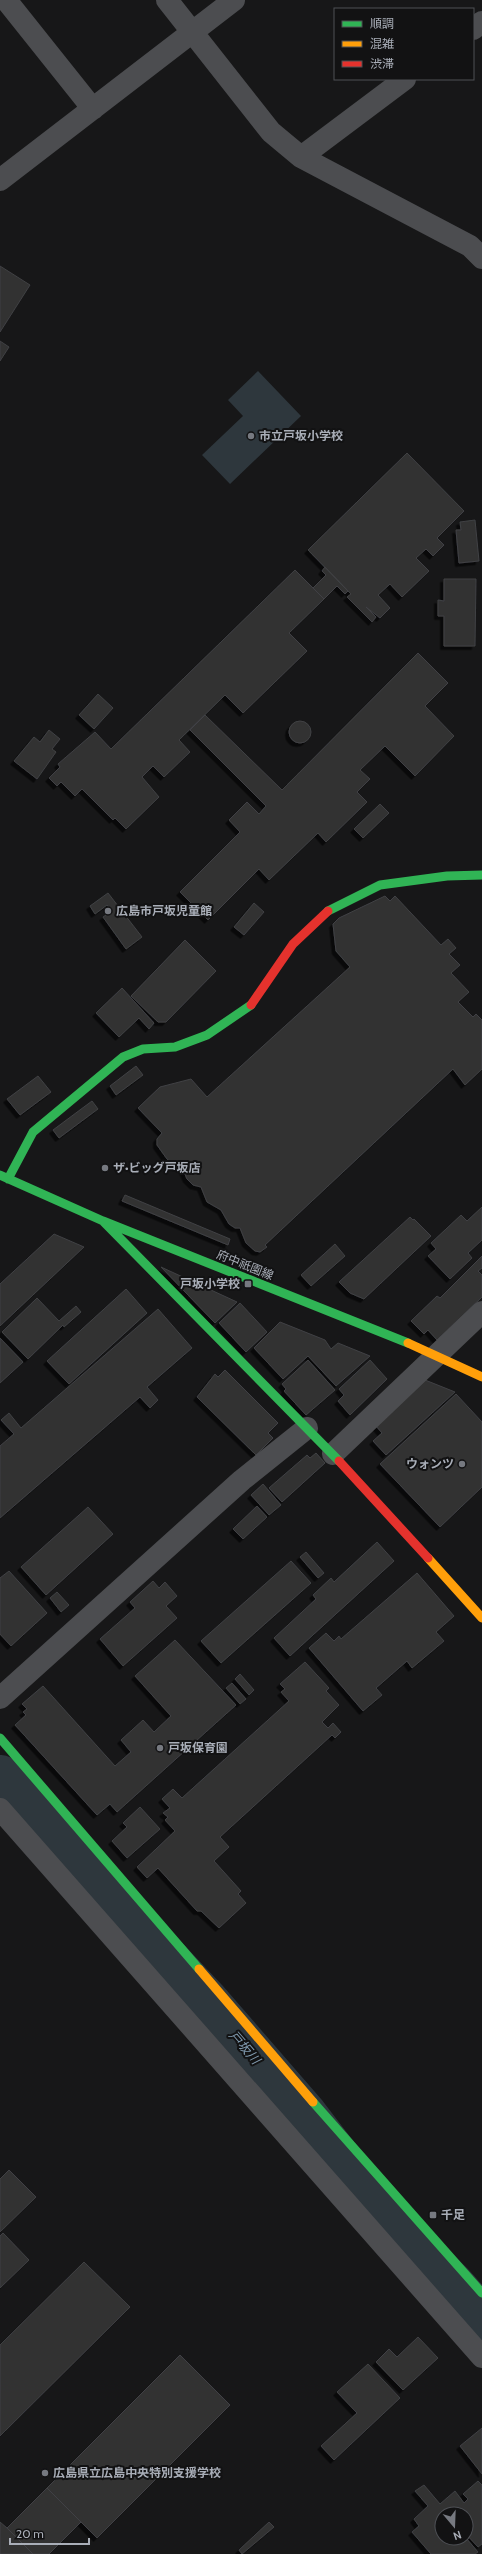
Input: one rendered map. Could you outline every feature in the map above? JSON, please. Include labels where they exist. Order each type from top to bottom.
[{"type":"street","points":[[6,0],[93,108]]},
{"type":"street","points":[[167,0],[271,132],[301,157],[478,247]]},
{"type":"street","points":[[0,180],[234,0]]},
{"type":"street","points":[[474,28],[482,22]]},
{"type":"street","points":[[301,157],[404,80]]},
{"type":"street","points":[[4,1177],[33,1132],[123,1057],[143,1049],[175,1047],[207,1035],[248,1009],[293,944],[326,913],[380,885],[447,876],[482,875]]},
{"type":"street","name":"府中祇園線","points":[[4,1177],[103,1221],[437,1355],[482,1377]]},
{"type":"street","points":[[103,1221],[333,1454],[480,1612]]},
{"type":"street","points":[[333,1454],[482,1312]]},
{"type":"street","points":[[0,1698],[242,1480],[307,1428]]},
{"type":"street","points":[[0,1738],[389,2190],[482,2293]]},
{"type":"street","points":[[0,1809],[482,2357]]},
{"type":"shaded area","name":"市立戸坂小学校","points":[[258,371],[301,416],[230,484],[202,455],[243,416],[228,400]]},
{"type":"building","points":[[0,266],[30,285],[0,332]]},
{"type":"building","points":[[0,341],[9,347],[0,361]]},
{"type":"building","points":[[407,453],[464,511],[437,538],[444,545],[433,556],[426,549],[416,558],[429,571],[402,597],[390,584],[378,595],[390,608],[380,618],[366,607],[376,617],[372,622],[347,597],[351,594],[308,550]]},
{"type":"building","points":[[475,520],[479,561],[459,563],[456,530],[461,530],[460,522]]},
{"type":"building","points":[[325,567],[348,591],[345,594],[337,586],[324,599],[313,588],[326,575],[322,571]]},
{"type":"building","points":[[295,570],[324,599],[289,633],[307,651],[243,713],[225,695],[179,740],[190,752],[164,777],[153,766],[142,777],[159,797],[126,829],[115,818],[113,820],[82,789],[75,796],[61,782],[57,786],[49,778],[60,767],[58,764],[95,732],[111,749]]},
{"type":"building","points":[[444,579],[476,579],[475,646],[444,646],[444,616],[438,616],[438,600],[444,601]]},
{"type":"building","points":[[418,653],[448,683],[425,706],[454,736],[415,776],[385,746],[360,770],[370,779],[357,792],[367,802],[326,842],[318,833],[269,880],[259,869],[208,920],[180,892],[240,832],[229,820],[247,802],[259,814],[266,806],[190,730],[205,715],[282,790]]},
{"type":"building","points":[[98,694],[113,708],[94,729],[79,715]]},
{"type":"building","points":[[296,721],[304,721],[311,728],[311,736],[304,743],[296,743],[289,736],[289,728]]},
{"type":"building","points":[[49,730],[60,739],[52,749],[56,752],[37,779],[14,761],[34,737],[40,742]]},
{"type":"building","points":[[380,804],[389,813],[363,838],[354,829]]},
{"type":"building","points":[[108,893],[142,937],[126,949],[103,917],[112,911],[107,905],[95,914],[90,906]]},
{"type":"building","points":[[385,896],[390,901],[395,896],[441,945],[448,939],[456,948],[449,954],[460,965],[451,973],[469,992],[458,1002],[473,1017],[476,1014],[482,1020],[482,1069],[465,1085],[453,1069],[265,1245],[267,1247],[260,1252],[255,1251],[246,1243],[240,1228],[235,1228],[229,1224],[221,1210],[207,1202],[201,1187],[193,1185],[187,1179],[181,1165],[174,1165],[167,1159],[157,1145],[157,1139],[162,1133],[138,1108],[160,1087],[191,1079],[207,1097],[350,967],[336,951],[333,924],[339,918]]},
{"type":"building","points":[[254,903],[264,912],[244,935],[234,927]]},
{"type":"building","points":[[185,940],[216,971],[166,1022],[158,1022],[131,996]]},
{"type":"building","points":[[122,988],[154,1023],[149,1029],[139,1018],[119,1037],[96,1013]]},
{"type":"building","points":[[136,1066],[143,1075],[116,1095],[110,1086]]},
{"type":"building","points":[[38,1076],[51,1092],[20,1115],[7,1099]]},
{"type":"building","points":[[92,1101],[98,1109],[59,1138],[53,1130]]},
{"type":"building","points":[[125,1195],[230,1239],[228,1245],[122,1201]]},
{"type":"building","points":[[482,1207],[482,1240],[468,1253],[472,1258],[450,1279],[428,1256],[436,1249],[431,1243],[461,1215],[467,1221]]},
{"type":"building","points":[[410,1217],[413,1220],[414,1219],[431,1236],[364,1299],[350,1293],[339,1282]]},
{"type":"building","points":[[54,1234],[84,1247],[0,1326],[0,1284]]},
{"type":"building","points":[[335,1244],[345,1256],[311,1286],[301,1275]]},
{"type":"building","points":[[482,1256],[482,1268],[478,1271],[482,1275],[482,1297],[437,1340],[428,1330],[424,1334],[411,1321],[437,1296],[440,1298]]},
{"type":"building","points":[[161,1267],[237,1302],[215,1323]]},
{"type":"building","points":[[126,1289],[147,1313],[69,1384],[47,1361]]},
{"type":"building","points":[[37,1298],[59,1321],[76,1306],[81,1312],[64,1327],[63,1325],[28,1359],[2,1332]]},
{"type":"building","points":[[240,1303],[267,1332],[246,1352],[219,1323]]},
{"type":"building","points":[[158,1309],[192,1348],[147,1387],[158,1400],[150,1408],[140,1397],[0,1518],[0,1446],[14,1434],[1,1420],[9,1413],[21,1428]]},
{"type":"building","points":[[280,1322],[325,1340],[331,1349],[338,1343],[370,1356],[336,1386],[308,1356],[283,1379],[254,1348]]},
{"type":"building","points":[[0,1338],[23,1362],[0,1383]]},
{"type":"building","points":[[308,1360],[335,1390],[306,1415],[284,1391],[286,1389],[282,1384]]},
{"type":"building","points":[[370,1360],[387,1379],[350,1415],[338,1401],[344,1395],[339,1389]]},
{"type":"building","points":[[225,1370],[278,1423],[268,1433],[273,1438],[256,1455],[197,1397],[215,1374],[218,1377]]},
{"type":"building","points":[[425,1380],[455,1392],[386,1455],[373,1441],[382,1433],[376,1426]]},
{"type":"building","points":[[456,1394],[482,1422],[482,1487],[440,1527],[380,1464]]},
{"type":"building","points":[[316,1453],[325,1463],[282,1502],[269,1488],[307,1455],[310,1458]]},
{"type":"building","points":[[263,1484],[281,1505],[269,1515],[251,1495]]},
{"type":"building","points":[[257,1506],[267,1517],[243,1539],[233,1529]]},
{"type":"building","points":[[88,1507],[113,1534],[46,1595],[21,1567]]},
{"type":"building","points":[[377,1542],[394,1561],[290,1656],[274,1638],[316,1599],[313,1595],[331,1578],[334,1582]]},
{"type":"building","points":[[306,1552],[324,1573],[318,1578],[300,1557]]},
{"type":"building","points":[[291,1561],[311,1583],[221,1663],[201,1641]]},
{"type":"building","points":[[9,1571],[47,1613],[11,1646],[0,1634],[0,1578]]},
{"type":"building","points":[[417,1573],[454,1616],[436,1632],[444,1641],[412,1668],[407,1661],[376,1688],[382,1695],[363,1711],[309,1648],[326,1633],[334,1641],[339,1636],[341,1639]]},
{"type":"building","points":[[153,1581],[159,1588],[165,1582],[177,1596],[166,1606],[177,1618],[123,1666],[100,1639],[135,1608],[130,1602]]},
{"type":"building","points":[[57,1592],[69,1605],[61,1612],[50,1598]]},
{"type":"building","points":[[175,1640],[236,1705],[117,1812],[110,1804],[97,1815],[15,1725],[26,1715],[23,1712],[27,1709],[22,1704],[43,1686],[115,1766],[131,1752],[121,1740],[143,1720],[154,1732],[171,1716],[135,1676]]},
{"type":"building","points":[[305,1662],[329,1688],[326,1691],[339,1705],[322,1722],[328,1728],[333,1723],[341,1732],[335,1738],[332,1735],[220,1837],[229,1847],[214,1861],[241,1891],[238,1894],[246,1903],[219,1928],[201,1911],[197,1911],[158,1868],[147,1878],[137,1867],[175,1831],[165,1820],[168,1817],[163,1813],[170,1808],[162,1799],[173,1789],[182,1798],[289,1701],[281,1692],[285,1689],[280,1684]]},
{"type":"building","points":[[240,1674],[254,1690],[249,1695],[235,1679]]},
{"type":"building","points":[[232,1683],[246,1699],[240,1704],[226,1688]]},
{"type":"building","points":[[140,1807],[160,1829],[127,1858],[112,1841],[127,1827],[123,1823]]},
{"type":"building","points":[[9,2170],[36,2197],[0,2232],[0,2179]]},
{"type":"building","points":[[3,2233],[29,2260],[0,2288],[0,2236]]},
{"type":"building","points":[[84,2262],[130,2307],[0,2436],[0,2345]]},
{"type":"building","points":[[418,2337],[438,2358],[403,2390],[376,2362],[389,2349],[397,2357]]},
{"type":"building","points":[[180,2355],[230,2405],[97,2538],[47,2488]]},
{"type":"building","points":[[368,2364],[400,2398],[334,2460],[321,2446],[357,2413],[337,2392]]},
{"type":"building","points":[[482,2428],[482,2474],[460,2446]]},
{"type":"building","points":[[478,2481],[482,2485],[482,2544],[478,2547],[474,2543],[474,2506],[434,2506],[434,2546],[473,2546],[478,2552],[475,2554],[431,2554],[412,2532],[419,2526],[414,2519],[428,2506],[415,2491],[424,2485],[440,2504],[455,2491],[464,2503],[468,2499],[463,2494]]},
{"type":"building","points":[[47,2488],[81,2522],[49,2554],[33,2554],[7,2528]]},
{"type":"building","points":[[0,2522],[7,2528],[33,2554],[0,2554]]},
{"type":"building","points":[[269,2522],[274,2527],[242,2554],[239,2550]]},
{"type":"waterway","name":"戸坂川","points":[[0,1779],[84,1874],[205,2002],[304,2116],[387,2224],[451,2286],[482,2321]]},
{"type":"traffic: fast","points":[[328,911],[380,885],[447,876],[482,875]]},
{"type":"traffic: fast","points":[[8,1179],[33,1132],[123,1057],[143,1049],[175,1047],[207,1035],[251,1005]]},
{"type":"traffic: fast","points":[[0,1175],[103,1221],[408,1343]]},
{"type":"traffic: fast","points":[[103,1221],[339,1461]]},
{"type":"traffic: fast","points":[[0,1738],[199,1969]]},
{"type":"traffic: fast","points":[[313,2102],[482,2293]]},
{"type":"traffic: slow","points":[[408,1343],[482,1377]]},
{"type":"traffic: slow","points":[[428,1558],[482,1618]]},
{"type":"traffic: slow","points":[[199,1969],[313,2102]]},
{"type":"traffic: jam","points":[[251,1005],[293,944],[328,911]]},
{"type":"traffic: jam","points":[[339,1461],[428,1558]]},
{"type":"place","name":"市立戸坂小学校","points":[[251,436]]},
{"type":"place","name":"広島市戸坂児童館","points":[[108,911]]},
{"type":"place","name":"ザ•ビッグ戸坂店","points":[[105,1168]]},
{"type":"place","name":"戸坂小学校","points":[[248,1284]]},
{"type":"place","name":"ウォンツ","points":[[462,1464]]},
{"type":"place","name":"戸坂保育園","points":[[160,1748]]},
{"type":"place","name":"千足","points":[[433,2215]]},
{"type":"place","name":"広島県立広島中央特別支援学校","points":[[45,2473]]}]
